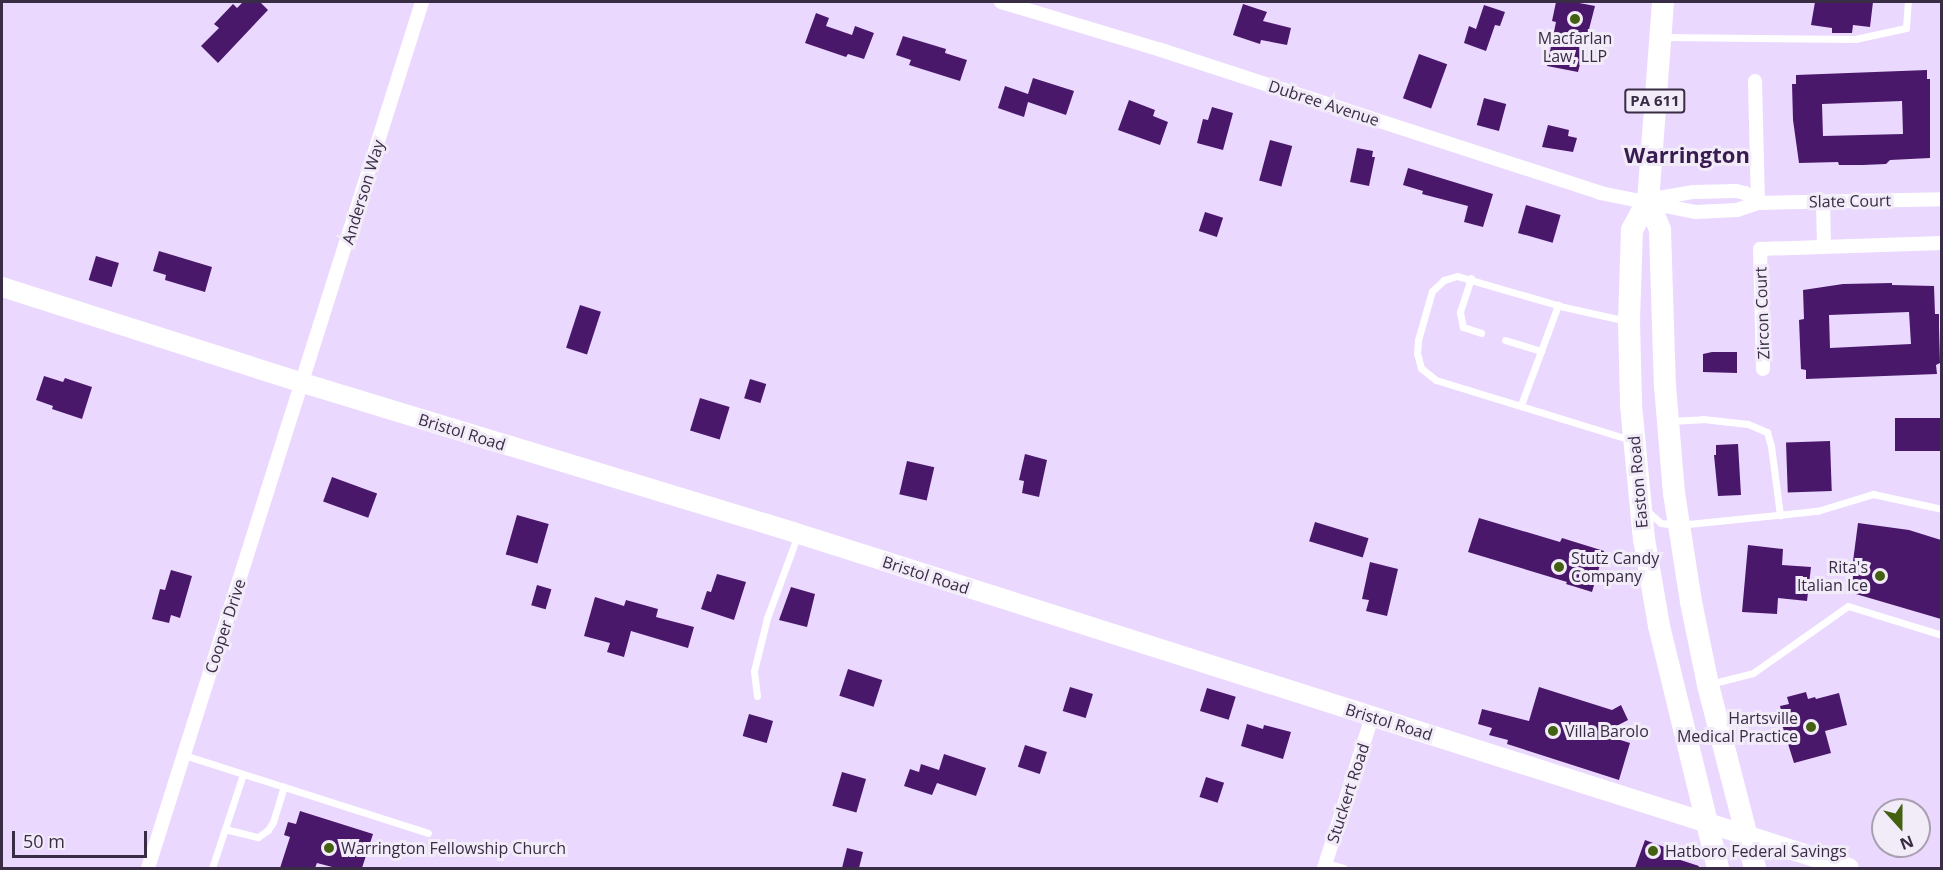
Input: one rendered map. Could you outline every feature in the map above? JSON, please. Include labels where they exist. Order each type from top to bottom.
[{"type":"highway","name":"Easton Road","points":[[1663,2],[1648,200],[1632,230],[1629,321],[1634,441],[1640,500],[1659,626],[1718,868]]},
{"type":"highway","name":"Easton Road","points":[[1648,200],[1660,230],[1668,421],[1678,525],[1690,602],[1708,685],[1755,868]]},
{"type":"main road","name":"Bristol Road","points":[[2,287],[303,383],[798,534],[1849,868]]},
{"type":"street","name":"Anderson Way","points":[[303,383],[422,2]]},
{"type":"street","name":"Dubree Avenue","points":[[1001,2],[1158,49],[1600,193],[1648,200]]},
{"type":"street","points":[[1755,81],[1758,203]]},
{"type":"street","name":"Slate Court","points":[[1648,200],[1693,192],[1736,191],[1745,193],[1758,203]]},
{"type":"street","name":"Slate Court","points":[[1648,200],[1696,212],[1737,210],[1758,203],[1941,199]]},
{"type":"street","points":[[1823,202],[1824,247]]},
{"type":"street","name":"Zircon Court","points":[[1764,369],[1760,249],[1941,243]]},
{"type":"street","name":"Cooper Drive","points":[[148,868],[303,383]]},
{"type":"street","name":"Stuckert Road","points":[[1325,866],[1372,717]]},
{"type":"lane","points":[[1660,37],[1855,39],[1906,28],[1908,2]]},
{"type":"lane","points":[[1629,321],[1558,305],[1471,278],[1449,278],[1432,291],[1418,340],[1421,368],[1436,380],[1634,441]]},
{"type":"lane","points":[[1471,278],[1460,312],[1463,327],[1481,333]]},
{"type":"lane","points":[[1521,405],[1558,305]]},
{"type":"lane","points":[[1505,340],[1541,351]]},
{"type":"lane","points":[[1668,421],[1703,418],[1748,424],[1767,432],[1780,515]]},
{"type":"lane","points":[[1640,500],[1649,514],[1661,523],[1678,525],[1817,511],[1873,494],[1941,509]]},
{"type":"lane","points":[[757,696],[754,671],[767,618],[798,534]]},
{"type":"lane","points":[[1708,685],[1753,673],[1848,606],[1941,635]]},
{"type":"lane","points":[[184,755],[428,833]]},
{"type":"lane","points":[[212,868],[243,774]]},
{"type":"lane","points":[[225,829],[258,837],[268,830],[273,822],[284,787]]},
{"type":"lane","points":[[1325,866],[1342,868]]},
{"type":"building","points":[[243,2],[260,2],[268,10],[218,63],[201,46],[219,28],[214,24],[233,4],[237,8]]},
{"type":"building","points":[[1556,2],[1574,2],[1595,6],[1578,72],[1547,66],[1556,22],[1552,21]]},
{"type":"building","points":[[1815,2],[1873,2],[1870,27],[1853,25],[1852,33],[1832,33],[1832,28],[1811,25]]},
{"type":"building","points":[[1243,4],[1267,12],[1263,21],[1291,28],[1287,45],[1261,40],[1260,44],[1233,35]]},
{"type":"building","points":[[1484,5],[1505,12],[1500,26],[1495,25],[1486,51],[1464,43],[1469,26],[1476,29]]},
{"type":"building","points":[[816,13],[829,18],[826,26],[852,35],[855,26],[874,33],[864,59],[848,54],[846,57],[805,43]]},
{"type":"building","points":[[903,36],[946,49],[945,53],[967,60],[960,81],[909,65],[911,60],[896,55]]},
{"type":"building","points":[[1419,54],[1447,64],[1431,108],[1403,98]]},
{"type":"building","points":[[1927,70],[1927,79],[1930,79],[1930,158],[1890,160],[1886,164],[1863,165],[1839,165],[1838,162],[1799,163],[1793,120],[1792,84],[1796,84],[1796,75]],"holes":[[[1902,101],[1903,134],[1823,136],[1822,104]]]},
{"type":"building","points":[[1033,78],[1074,91],[1066,115],[1028,102],[1024,117],[998,108],[1005,86],[1028,94]]},
{"type":"building","points":[[1484,98],[1506,104],[1499,131],[1477,125]]},
{"type":"building","points":[[1129,100],[1155,110],[1153,116],[1168,122],[1160,145],[1118,130]]},
{"type":"building","points":[[1212,107],[1233,113],[1223,150],[1197,143],[1203,119],[1208,120]]},
{"type":"building","points":[[1548,125],[1569,130],[1568,136],[1577,138],[1573,152],[1542,147]]},
{"type":"building","points":[[1270,140],[1292,146],[1281,187],[1259,181]]},
{"type":"building","points":[[1357,148],[1373,151],[1372,157],[1375,157],[1369,186],[1350,182]]},
{"type":"building","points":[[1408,168],[1493,194],[1483,227],[1464,222],[1468,206],[1422,194],[1423,191],[1403,185]]},
{"type":"building","points":[[1526,205],[1561,215],[1553,243],[1518,233]]},
{"type":"building","points":[[1205,212],[1223,218],[1217,237],[1199,231]]},
{"type":"building","points":[[159,251],[212,267],[205,292],[165,280],[166,275],[153,271]]},
{"type":"building","points":[[96,256],[119,263],[112,287],[89,280]]},
{"type":"building","points":[[1892,283],[1892,285],[1934,286],[1935,314],[1939,314],[1940,363],[1936,365],[1937,374],[1806,379],[1806,370],[1801,369],[1799,320],[1804,319],[1803,290],[1843,284]],"holes":[[[1909,312],[1911,344],[1830,348],[1829,315]]]},
{"type":"building","points":[[580,305],[601,312],[587,355],[566,348]]},
{"type":"building","points":[[1737,352],[1737,373],[1703,372],[1703,354]]},
{"type":"building","points":[[44,376],[63,382],[65,378],[92,387],[82,419],[52,409],[53,406],[36,400]]},
{"type":"building","points":[[750,379],[766,384],[760,403],[744,398]]},
{"type":"building","points":[[700,398],[730,407],[720,440],[690,431]]},
{"type":"building","points":[[1895,418],[1941,418],[1941,451],[1895,451]]},
{"type":"building","points":[[1830,441],[1832,491],[1788,493],[1786,443]]},
{"type":"building","points":[[1738,444],[1741,495],[1718,496],[1714,455],[1716,455],[1716,445]]},
{"type":"building","points":[[1025,454],[1047,460],[1039,497],[1022,493],[1024,481],[1019,480]]},
{"type":"building","points":[[907,461],[934,467],[927,500],[899,494]]},
{"type":"building","points":[[332,477],[377,493],[368,518],[323,501]]},
{"type":"building","points":[[517,515],[549,524],[537,564],[506,554]]},
{"type":"building","name":"Stutz Candy Company","points":[[1479,518],[1560,542],[1562,538],[1604,551],[1592,592],[1566,584],[1567,582],[1468,552]]},
{"type":"building","points":[[1315,522],[1369,538],[1363,557],[1309,541]]},
{"type":"building","points":[[1858,523],[1909,530],[1941,540],[1941,619],[1849,592]]},
{"type":"building","points":[[1748,545],[1783,549],[1782,565],[1811,567],[1807,601],[1778,598],[1777,614],[1742,612]]},
{"type":"building","points":[[1370,562],[1398,569],[1387,616],[1366,611],[1369,600],[1362,599]]},
{"type":"building","points":[[171,570],[192,576],[180,618],[171,615],[169,623],[152,619],[160,589],[165,590]]},
{"type":"building","points":[[717,574],[746,582],[734,620],[701,609],[707,591],[711,592]]},
{"type":"building","points":[[537,585],[551,589],[546,609],[531,605]]},
{"type":"building","points":[[791,587],[815,594],[807,627],[779,620]]},
{"type":"building","points":[[595,597],[624,606],[626,600],[658,609],[656,617],[694,627],[688,648],[631,631],[624,657],[607,652],[610,643],[584,636]]},
{"type":"building","points":[[848,669],[882,680],[874,707],[839,696]]},
{"type":"building","points":[[1070,687],[1093,694],[1086,718],[1063,711]]},
{"type":"building","name":"Villa Barolo","points":[[1539,687],[1612,710],[1621,705],[1628,720],[1601,734],[1630,743],[1619,780],[1507,744],[1508,740],[1489,735],[1492,728],[1478,724],[1482,709],[1529,721]]},
{"type":"building","points":[[1207,688],[1236,697],[1229,720],[1200,711]]},
{"type":"building","name":"Hartsville Medical Practice","points":[[1806,692],[1808,699],[1839,693],[1847,725],[1825,731],[1831,753],[1794,763],[1779,715],[1782,714],[1780,706],[1789,704],[1787,697]]},
{"type":"building","points":[[749,714],[773,721],[767,743],[743,736]]},
{"type":"building","points":[[1247,724],[1263,729],[1264,725],[1291,732],[1283,759],[1241,746]]},
{"type":"building","points":[[1025,745],[1047,752],[1040,774],[1018,767]]},
{"type":"building","points":[[944,754],[986,768],[976,796],[937,783],[932,795],[904,786],[910,769],[919,772],[921,764],[939,770]]},
{"type":"building","points":[[842,772],[866,779],[856,813],[832,806]]},
{"type":"building","points":[[1206,777],[1224,783],[1218,803],[1200,797]]},
{"type":"building","name":"Warrington Fellowship Church","points":[[300,811],[373,834],[362,868],[336,868],[317,863],[315,868],[280,868],[290,837],[284,835],[288,822],[296,824]]},
{"type":"building","name":"Hatboro Federal Savings","points":[[1645,840],[1667,848],[1665,855],[1699,866],[1698,868],[1635,868]]},
{"type":"building","points":[[847,848],[863,852],[859,868],[842,868]]},
{"type":"place","name":"Macfarlan Law, LLP","points":[[1575,19]]},
{"type":"place","name":"Stutz Candy Company","points":[[1559,567]]},
{"type":"place","name":"Rita's Italian Ice","points":[[1880,576]]},
{"type":"place","name":"Hartsville Medical Practice","points":[[1811,727]]},
{"type":"place","name":"Villa Barolo","points":[[1553,731]]},
{"type":"place","name":"Warrington Fellowship Church","points":[[329,848]]},
{"type":"place","name":"Hatboro Federal Savings","points":[[1653,851]]},
{"type":"district","name":"Warrington","points":[[1687,155]]}]
